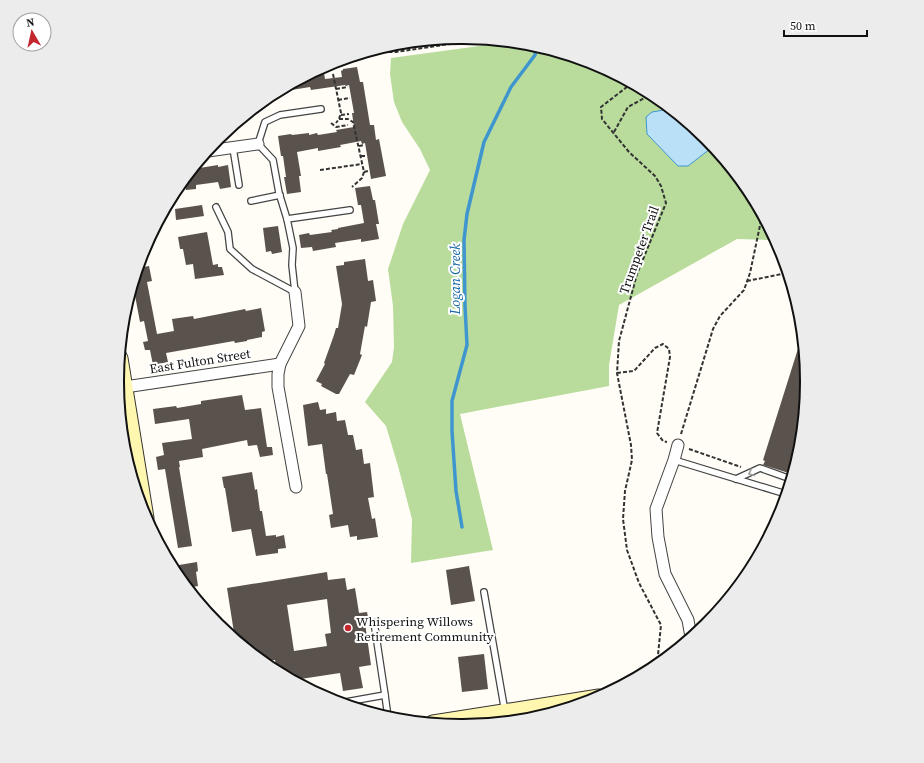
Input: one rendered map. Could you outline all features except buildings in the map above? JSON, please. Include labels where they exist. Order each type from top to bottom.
[{"type":"street","points":[[216,150],[258,144]]},
{"type":"street","points":[[295,292],[299,326],[280,364],[278,387],[296,488]]},
{"type":"street","name":"East Fulton Street","points":[[125,387],[280,364]]},
{"type":"street","points":[[124,381],[141,486]]},
{"type":"street","points":[[678,445],[656,509],[658,537],[665,574],[688,620],[690,630]]},
{"type":"street","points":[[474,718],[565,702]]},
{"type":"lane","points":[[295,292],[292,265],[293,248],[273,160],[258,144],[266,122],[280,115],[321,109]]},
{"type":"lane","points":[[233,148],[239,186]]},
{"type":"lane","points":[[251,200],[280,195]]},
{"type":"lane","points":[[216,207],[228,232],[230,248],[252,269],[295,292]]},
{"type":"lane","points":[[287,219],[350,210]]},
{"type":"lane","points":[[674,460],[781,493]]},
{"type":"lane","points":[[736,479],[760,468],[786,477]]},
{"type":"lane","points":[[484,592],[505,712]]},
{"type":"lane","points":[[374,622],[387,710]]},
{"type":"lane","points":[[353,701],[385,695]]},
{"type":"path","points":[[389,52],[444,45]]},
{"type":"path","points":[[333,74],[341,115],[336,123]]},
{"type":"path","points":[[336,89],[348,87]]},
{"type":"path","name":"Trumpeter Trail","points":[[627,87],[601,107],[602,119],[629,152],[655,176],[661,186],[666,203],[637,274],[619,341],[616,373],[631,445],[632,460],[625,491],[623,519],[627,550],[639,583],[660,625],[658,656]]},
{"type":"path","points":[[338,100],[350,98]]},
{"type":"path","points":[[614,132],[628,107],[645,98]]},
{"type":"path","points":[[341,115],[349,114]]},
{"type":"path","points":[[339,119],[348,119],[353,122],[361,156],[364,172],[362,178],[352,187]]},
{"type":"path","points":[[331,123],[336,127],[348,125]]},
{"type":"path","points":[[359,146],[364,145]]},
{"type":"path","points":[[361,156],[366,156]]},
{"type":"path","points":[[320,170],[362,164]]},
{"type":"path","points":[[364,172],[368,171]]},
{"type":"path","points":[[678,445],[713,330],[720,316],[744,290],[760,224]]},
{"type":"path","points":[[747,281],[782,274]]},
{"type":"path","points":[[616,373],[634,371],[655,348],[662,344],[669,349],[670,357],[657,433],[663,441],[743,468]]},
{"type":"green space","points":[[486,45],[506,47],[528,50],[570,62],[611,79],[650,101],[685,128],[701,143],[730,176],[743,194],[769,240],[737,239],[619,305],[609,365],[609,386],[460,414],[493,550],[411,563],[412,519],[398,466],[386,426],[365,402],[392,362],[394,347],[393,306],[388,269],[403,224],[430,170],[420,149],[402,122],[394,102],[390,74],[391,58]]},
{"type":"water","points":[[662,110],[685,128],[708,151],[688,166],[678,166],[647,134],[646,117],[652,112]]},
{"type":"waterway","name":"Logan Creek","points":[[462,527],[456,491],[452,431],[452,401],[467,345],[464,240],[467,214],[484,142],[511,87],[535,55],[535,52]]},
{"type":"place","name":"Whispering Willows Retirement Community","points":[[348,628]]}]
